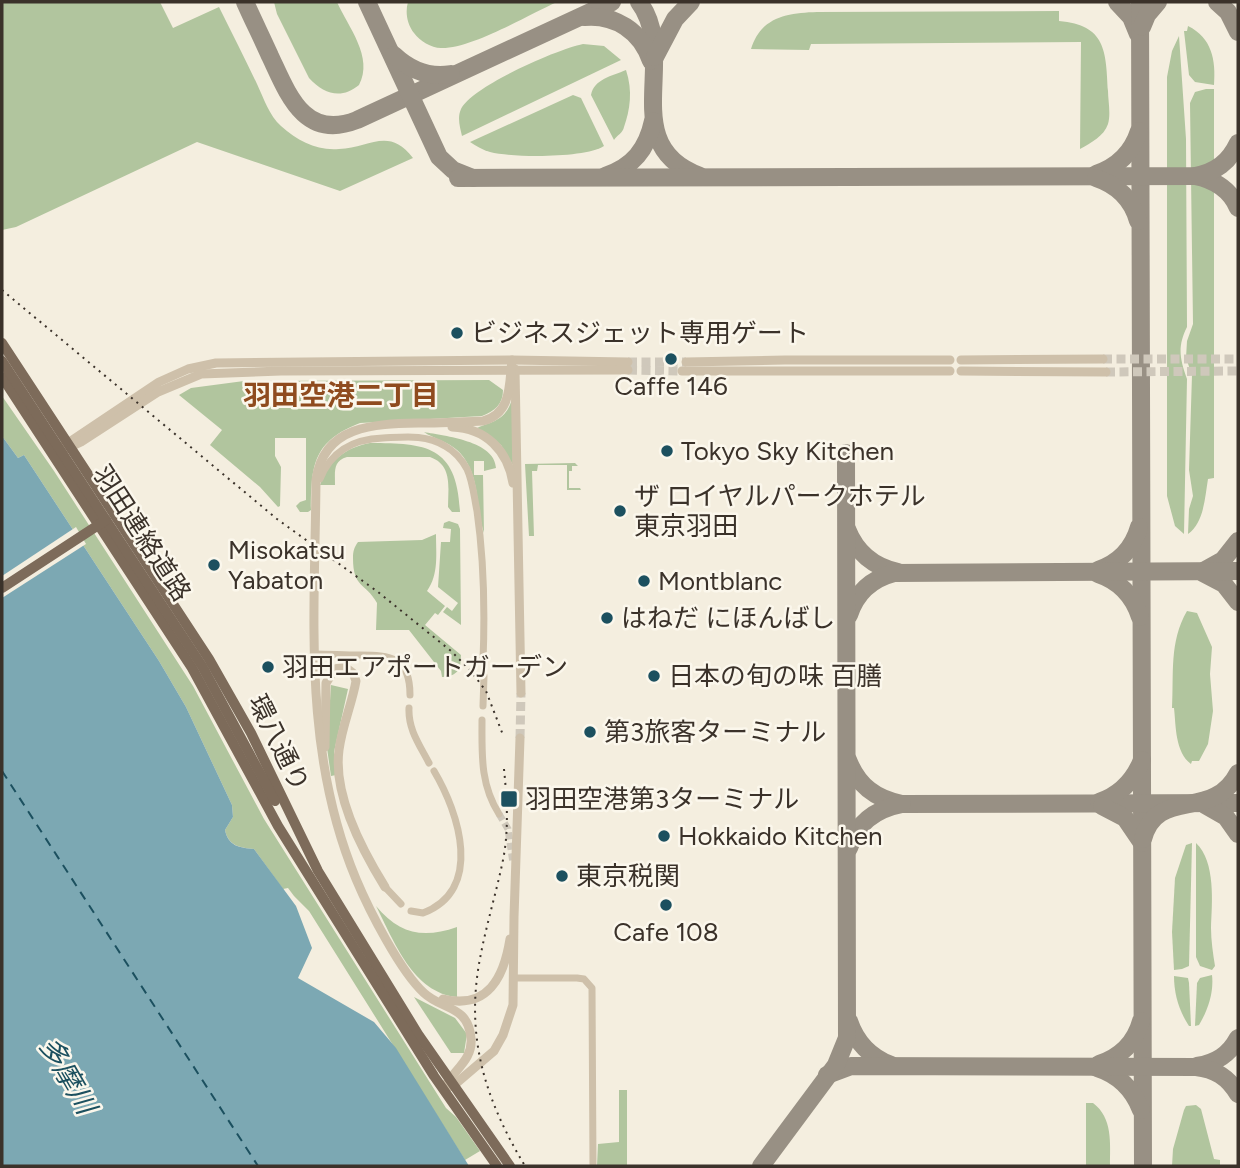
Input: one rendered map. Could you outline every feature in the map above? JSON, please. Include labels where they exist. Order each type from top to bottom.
[{"type":"main road","name":"環八通り","points":[[2,343],[209,659],[236,704],[305,847],[448,1084]]},
{"type":"main road","name":"羽田連絡道路","points":[[2,361],[202,666],[239,733]]},
{"type":"main road","name":"環八通り","points":[[2,377],[204,688],[278,826],[448,1084],[510,1166]]},
{"type":"main road","points":[[2,588],[106,520]]},
{"type":"main road","points":[[239,733],[279,807],[305,847]]},
{"type":"main road","points":[[239,733],[278,826]]},
{"type":"main road","points":[[448,1084],[497,1166]]},
{"type":"street","points":[[961,360],[1103,359]]},
{"type":"street","points":[[53,455],[159,382],[188,369],[209,365],[230,362],[512,360],[628,366],[513,372],[281,371],[201,374],[158,392],[70,444]]},
{"type":"street","points":[[512,360],[522,693]]},
{"type":"street","points":[[950,360],[811,360],[684,367],[950,371]]},
{"type":"street","points":[[961,371],[1106,372]]},
{"type":"street","points":[[377,426],[492,418],[502,410],[506,402],[513,372]]},
{"type":"street","points":[[448,1084],[468,1056],[471,1040],[469,1027],[456,1010],[428,996],[415,982],[388,942],[352,870],[332,805],[316,718],[316,493],[319,466],[330,447],[348,432],[363,427],[460,427],[482,434],[494,443],[507,461],[516,504]]},
{"type":"street","points":[[316,493],[322,473],[332,459],[344,448],[359,441],[376,438],[424,438],[456,454],[469,475],[479,525],[483,588],[483,661]]},
{"type":"street","points":[[315,654],[390,657],[405,668],[410,682],[410,695]]},
{"type":"street","points":[[324,766],[327,679],[335,669],[345,667],[353,673],[356,681],[339,754],[343,789],[352,824],[385,887],[401,904]]},
{"type":"street","points":[[483,706],[484,676]]},
{"type":"street","points":[[409,708],[412,731],[429,763]]},
{"type":"street","points":[[482,720],[482,773],[489,796],[499,814]]},
{"type":"street","points":[[448,1084],[494,1051],[503,1035],[513,1005],[514,877],[520,738]]},
{"type":"street","points":[[411,911],[429,911],[448,896],[458,881],[461,867],[456,821],[444,787],[434,771]]},
{"type":"street","points":[[513,863],[514,877]]},
{"type":"street","points":[[415,982],[447,1000],[462,1001],[483,994],[495,984],[502,972],[513,916]]},
{"type":"street","points":[[514,978],[584,978],[592,988],[593,1166]]},
{"type":"green space","points":[[2,2],[160,2],[173,28],[219,7],[270,112],[287,131],[308,144],[331,149],[387,141],[404,148],[413,158],[340,191],[197,142],[16,227],[2,230]]},
{"type":"green space","points":[[274,2],[337,2],[362,53],[363,74],[359,85],[339,94],[321,88],[309,78],[277,14]]},
{"type":"green space","points":[[408,2],[557,2],[468,43],[441,48],[426,44],[414,33],[407,18]]},
{"type":"green space","points":[[1059,11],[1059,21],[1075,24],[1095,34],[1104,52],[1106,64],[1108,124],[1100,136],[1080,149],[1081,42],[811,44],[809,50],[751,49],[755,38],[768,23],[795,14]]},
{"type":"green space","points":[[1188,26],[1202,37],[1211,51],[1214,85],[1195,82],[1189,75],[1184,31],[1187,31]]},
{"type":"green space","points":[[1179,36],[1186,139],[1187,327],[1181,353],[1187,379],[1184,534],[1175,526],[1167,496],[1167,77],[1172,51]]},
{"type":"green space","points":[[583,44],[604,46],[621,60],[462,136],[459,119],[461,109],[481,90],[536,61]]},
{"type":"green space","points":[[626,70],[630,93],[629,107],[623,129],[614,140],[591,95],[600,82]]},
{"type":"green space","points":[[1214,89],[1214,478],[1208,479],[1201,517],[1188,534],[1189,509],[1193,496],[1189,470],[1192,375],[1186,358],[1187,341],[1193,324],[1190,103],[1195,92]]},
{"type":"green space","points":[[573,95],[581,98],[604,146],[582,153],[532,156],[490,152],[470,142]]},
{"type":"green space","points":[[489,380],[503,390],[503,395],[491,412],[482,416],[360,423],[333,438],[324,446],[314,467],[311,510],[308,512],[300,512],[296,506],[306,500],[306,438],[275,438],[275,456],[281,467],[278,507],[260,487],[210,445],[222,430],[179,395],[191,388],[244,381]]},
{"type":"green space","points":[[2,396],[54,471],[193,686],[264,819],[446,1108],[456,1117],[480,1151],[465,1160],[309,911],[288,888],[283,889],[254,849],[240,847],[229,840],[225,830],[233,817],[232,805],[186,707],[159,661],[24,455],[18,458],[2,436]]},
{"type":"green space","points":[[512,399],[513,465],[501,445],[477,428],[503,416]]},
{"type":"green space","points":[[424,432],[467,441],[487,452],[493,459],[496,468],[484,471],[484,461],[474,461],[474,475],[483,475],[484,533],[474,479],[465,459],[453,447]]},
{"type":"green space","points":[[370,443],[423,447],[435,453],[453,473],[460,512],[452,512],[448,507],[446,471],[430,457],[347,457],[337,464],[335,485],[320,485],[333,462],[352,448]]},
{"type":"green space","points":[[575,463],[578,466],[572,466],[572,471],[569,471],[569,488],[581,490],[567,490],[567,465],[538,465],[537,471],[532,471],[534,536],[529,536],[525,464]]},
{"type":"green space","points":[[449,521],[458,524],[460,529],[461,625],[443,612],[447,607],[452,611],[458,603],[438,587],[441,542],[450,542],[451,529],[443,528],[444,523]]},
{"type":"green space","points":[[436,534],[435,571],[427,591],[445,606],[425,625],[461,655],[460,669],[445,677],[442,677],[441,671],[409,630],[376,630],[377,603],[357,580],[353,558],[358,542],[422,540]]},
{"type":"green space","points":[[1187,611],[1197,613],[1212,647],[1210,674],[1213,711],[1208,744],[1199,761],[1192,761],[1191,764],[1179,746],[1172,708],[1175,646]]},
{"type":"green space","points":[[331,685],[348,689],[334,752],[336,775],[331,776],[327,748]]},
{"type":"green space","points":[[1192,843],[1189,966],[1174,970],[1172,932],[1175,878],[1186,845]]},
{"type":"green space","points":[[1196,843],[1210,872],[1211,933],[1215,966],[1212,970],[1200,966],[1196,957]]},
{"type":"green space","points":[[376,906],[394,923],[412,931],[433,933],[457,927],[457,997],[428,986],[417,976],[398,949]]},
{"type":"green space","points":[[1212,975],[1208,1007],[1199,1025],[1195,1026],[1197,983],[1200,978]]},
{"type":"green space","points":[[1174,976],[1188,978],[1191,1026],[1180,1008]]},
{"type":"green space","points":[[414,997],[455,1018],[467,1034],[464,1053],[451,1053]]},
{"type":"green space","points":[[619,1090],[627,1090],[627,1166],[597,1166],[598,1144],[619,1142]]},
{"type":"green space","points":[[1086,1103],[1093,1103],[1107,1123],[1110,1166],[1086,1166]]},
{"type":"green space","points":[[1196,1105],[1201,1109],[1214,1159],[1220,1160],[1220,1166],[1172,1166],[1173,1149],[1184,1110],[1186,1106]]},
{"type":"water","name":"多摩川","points":[[2,436],[18,458],[24,455],[159,661],[186,707],[232,805],[233,817],[225,830],[229,840],[239,847],[254,849],[296,906],[312,948],[298,978],[374,1022],[396,1048],[469,1166],[2,1166]]},
{"type":"pier","points":[[76,527],[86,544],[2,598],[2,576]]},
{"type":"ferry route","points":[[2,771],[258,1166]]},
{"type":"taxiway","points":[[245,2],[284,85],[300,110],[311,119],[324,124],[339,125],[357,120],[612,2]]},
{"type":"taxiway","points":[[367,2],[439,157],[453,170],[473,178]]},
{"type":"taxiway","points":[[639,2],[650,24],[654,48],[654,122],[660,143],[675,162],[700,176]]},
{"type":"taxiway","points":[[655,57],[675,19],[691,2]]},
{"type":"taxiway","points":[[1117,2],[1131,17],[1138,34]]},
{"type":"taxiway","points":[[1140,2],[1143,1166]]},
{"type":"taxiway","points":[[1142,27],[1147,15],[1158,2]]},
{"type":"taxiway","points":[[1217,2],[1228,12],[1238,32]]},
{"type":"taxiway","points":[[584,17],[606,18],[625,27],[641,41],[651,61]]},
{"type":"taxiway","points":[[394,55],[420,72],[451,74]]},
{"type":"taxiway","points":[[605,176],[623,168],[637,156],[647,140],[653,121]]},
{"type":"taxiway","points":[[1096,174],[1123,158],[1139,131]]},
{"type":"taxiway","points":[[458,178],[1195,176],[1221,165],[1238,143]]},
{"type":"taxiway","points":[[1195,176],[1221,186],[1238,208]]},
{"type":"taxiway","points":[[1096,178],[1123,194],[1138,221]]},
{"type":"taxiway","points":[[761,1166],[836,1065],[847,1038],[846,453]]},
{"type":"taxiway","points":[[1098,570],[1124,554],[1139,527]]},
{"type":"taxiway","points":[[847,529],[855,545],[867,557],[889,570],[898,572]]},
{"type":"taxiway","points":[[1205,570],[1223,560],[1238,541]]},
{"type":"taxiway","points":[[849,615],[866,588],[878,579],[894,573],[1238,571]]},
{"type":"taxiway","points":[[1203,573],[1224,584],[1238,602]]},
{"type":"taxiway","points":[[1098,574],[1124,590],[1140,617]]},
{"type":"taxiway","points":[[848,760],[857,777],[869,790],[884,799],[902,804],[1238,803]]},
{"type":"taxiway","points":[[1099,802],[1125,786],[1142,760]]},
{"type":"taxiway","points":[[1143,839],[1150,823],[1160,813],[1215,797],[1227,788],[1238,773]]},
{"type":"taxiway","points":[[849,848],[857,831],[869,818],[884,809],[902,804]]},
{"type":"taxiway","points":[[1205,805],[1226,817],[1238,834]]},
{"type":"taxiway","points":[[1102,806],[1125,818],[1142,843]]},
{"type":"taxiway","points":[[849,1021],[865,1048],[891,1065]]},
{"type":"taxiway","points":[[1099,1064],[1126,1048],[1141,1021]]},
{"type":"taxiway","points":[[1197,1066],[1221,1057],[1238,1038]]},
{"type":"taxiway","points":[[827,1075],[851,1066],[1196,1067],[1220,1075],[1238,1094]]},
{"type":"taxiway","points":[[1097,1068],[1124,1084],[1141,1110]]},
{"type":"tunnel","points":[[1103,359],[1238,359]]},
{"type":"tunnel","points":[[628,362],[686,362]]},
{"type":"tunnel","points":[[628,370],[682,371]]},
{"type":"tunnel","points":[[1106,372],[1238,371]]},
{"type":"tunnel","points":[[520,738],[521,693]]},
{"type":"tunnel","points":[[499,814],[508,829],[513,863]]},
{"type":"railway","points":[[2,290],[277,519],[378,592],[451,651],[486,691],[503,735]]},
{"type":"railway","points":[[504,769],[507,814],[505,849],[479,964],[475,1018],[482,1069],[490,1094],[525,1166]]},
{"type":"place","name":"ビジネスジェット専用ゲート","points":[[457,333]]},
{"type":"place","name":"Caffe 146","points":[[671,359]]},
{"type":"place","name":"Tokyo Sky Kitchen","points":[[667,451]]},
{"type":"place","name":"ザ ロイヤルパークホテル 東京羽田","points":[[620,511]]},
{"type":"place","name":"Misokatsu Yabaton","points":[[214,565]]},
{"type":"place","name":"Montblanc","points":[[644,581]]},
{"type":"place","name":"はねだ にほんばし","points":[[607,618]]},
{"type":"place","name":"羽田エアポートガーデン","points":[[268,667]]},
{"type":"place","name":"日本の旬の味 百膳","points":[[654,676]]},
{"type":"place","name":"第3旅客ターミナル","points":[[590,732]]},
{"type":"place","name":"羽田空港第3ターミナル","points":[[509,799]]},
{"type":"place","name":"Hokkaido Kitchen","points":[[664,836]]},
{"type":"place","name":"東京税関","points":[[562,876]]},
{"type":"place","name":"Cafe 108","points":[[666,905]]},
{"type":"district","name":"羽田空港二丁目","points":[[341,395]]}]
